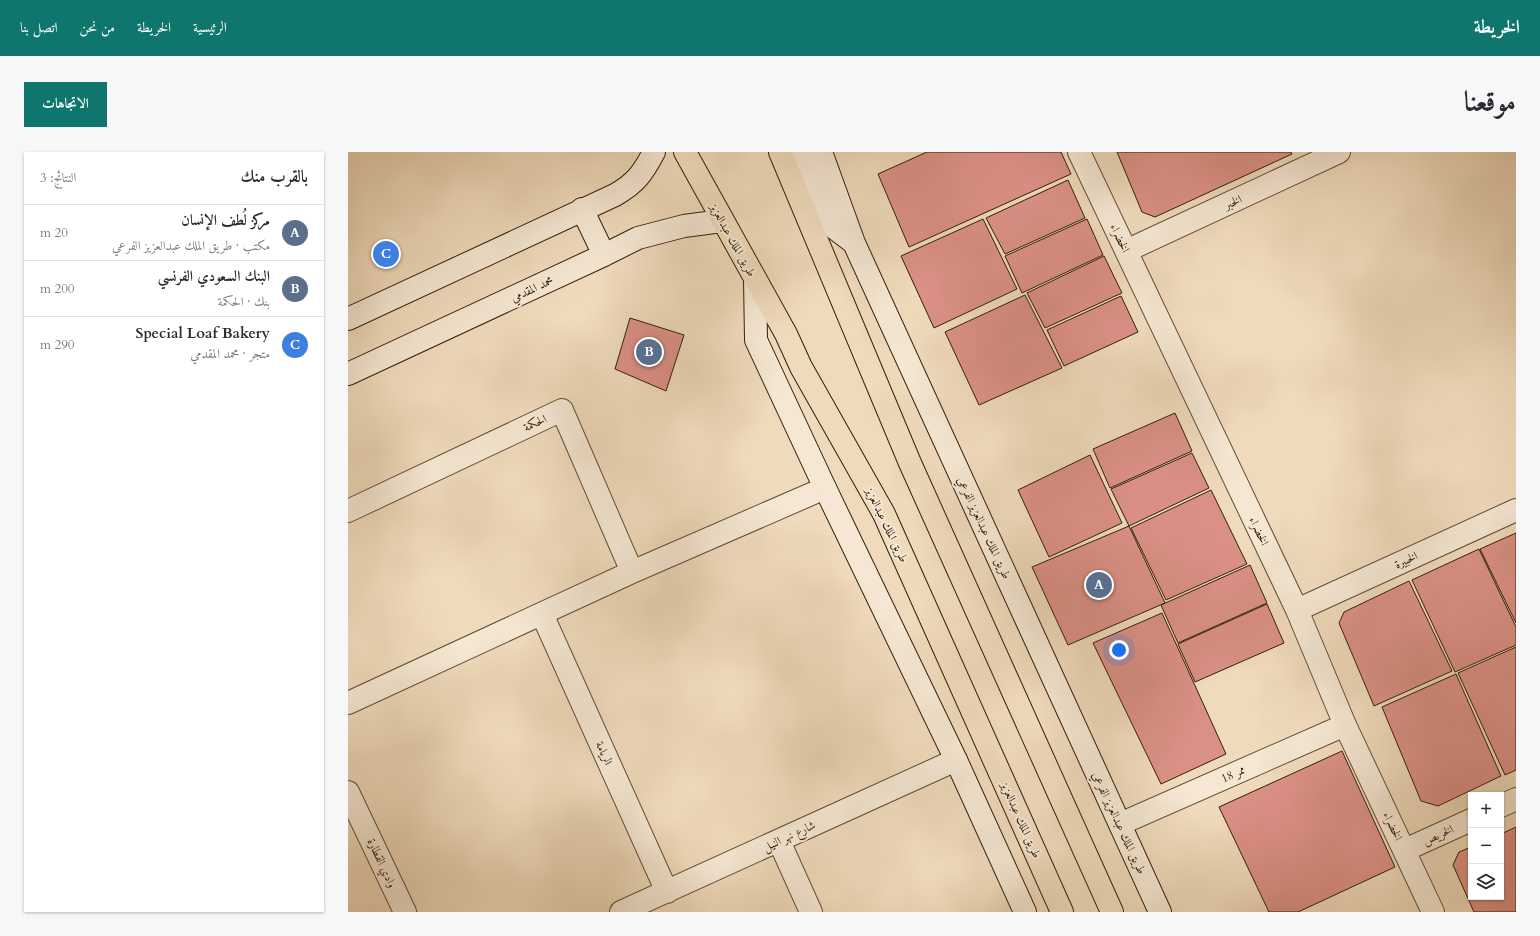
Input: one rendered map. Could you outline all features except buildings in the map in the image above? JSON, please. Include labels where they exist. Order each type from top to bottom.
[{"type":"main road","name":"طريق الملك عبدالعزيز","points":[[685,152],[786,334],[801,367],[884,514],[1062,912]]},
{"type":"main road","points":[[780,152],[910,463],[1112,912]]},
{"type":"street","points":[[348,319],[629,187],[637,180],[654,152]]},
{"type":"street","name":"طريق الملك عبدالعزيز الفرعي","points":[[800,152],[829,224],[854,243],[1160,912]]},
{"type":"street","name":"الخضراء","points":[[1079,152],[1297,610],[1345,725],[1433,912]]},
{"type":"street","name":"الخبر","points":[[1126,251],[1339,152]]},
{"type":"street","points":[[829,158],[854,243]]},
{"type":"street","points":[[582,209],[604,255]]},
{"type":"street","name":"محمد المقدمي","points":[[348,374],[638,238],[684,226],[722,221]]},
{"type":"street","points":[[755,279],[756,340],[825,488],[956,760],[1024,912]]},
{"type":"street","name":"الحكمة","points":[[348,511],[562,410],[632,572]]},
{"type":"street","points":[[348,703],[632,572],[825,488]]},
{"type":"street","name":"الخبيرة","points":[[1297,610],[1516,510]]},
{"type":"street","name":"الريامة","points":[[542,614],[667,892]]},
{"type":"street","name":"ممر 18","points":[[1120,824],[1345,725]]},
{"type":"street","name":"شارع نهر النيل","points":[[621,912],[956,760]]},
{"type":"street","name":"وادي القطارة","points":[[348,792],[405,912]]},
{"type":"street","points":[[1504,805],[1516,799]]},
{"type":"street","name":"الخريص","points":[[1405,850],[1468,821]]},
{"type":"street","points":[[779,841],[811,912]]},
{"type":"place","name":"Special Loaf Bakery","points":[[386,254]]},
{"type":"place","name":"البنك السعودي الفرنسي","points":[[649,352]]},
{"type":"place","name":"مركز لُطف الإنسان","points":[[1099,585]]}]
